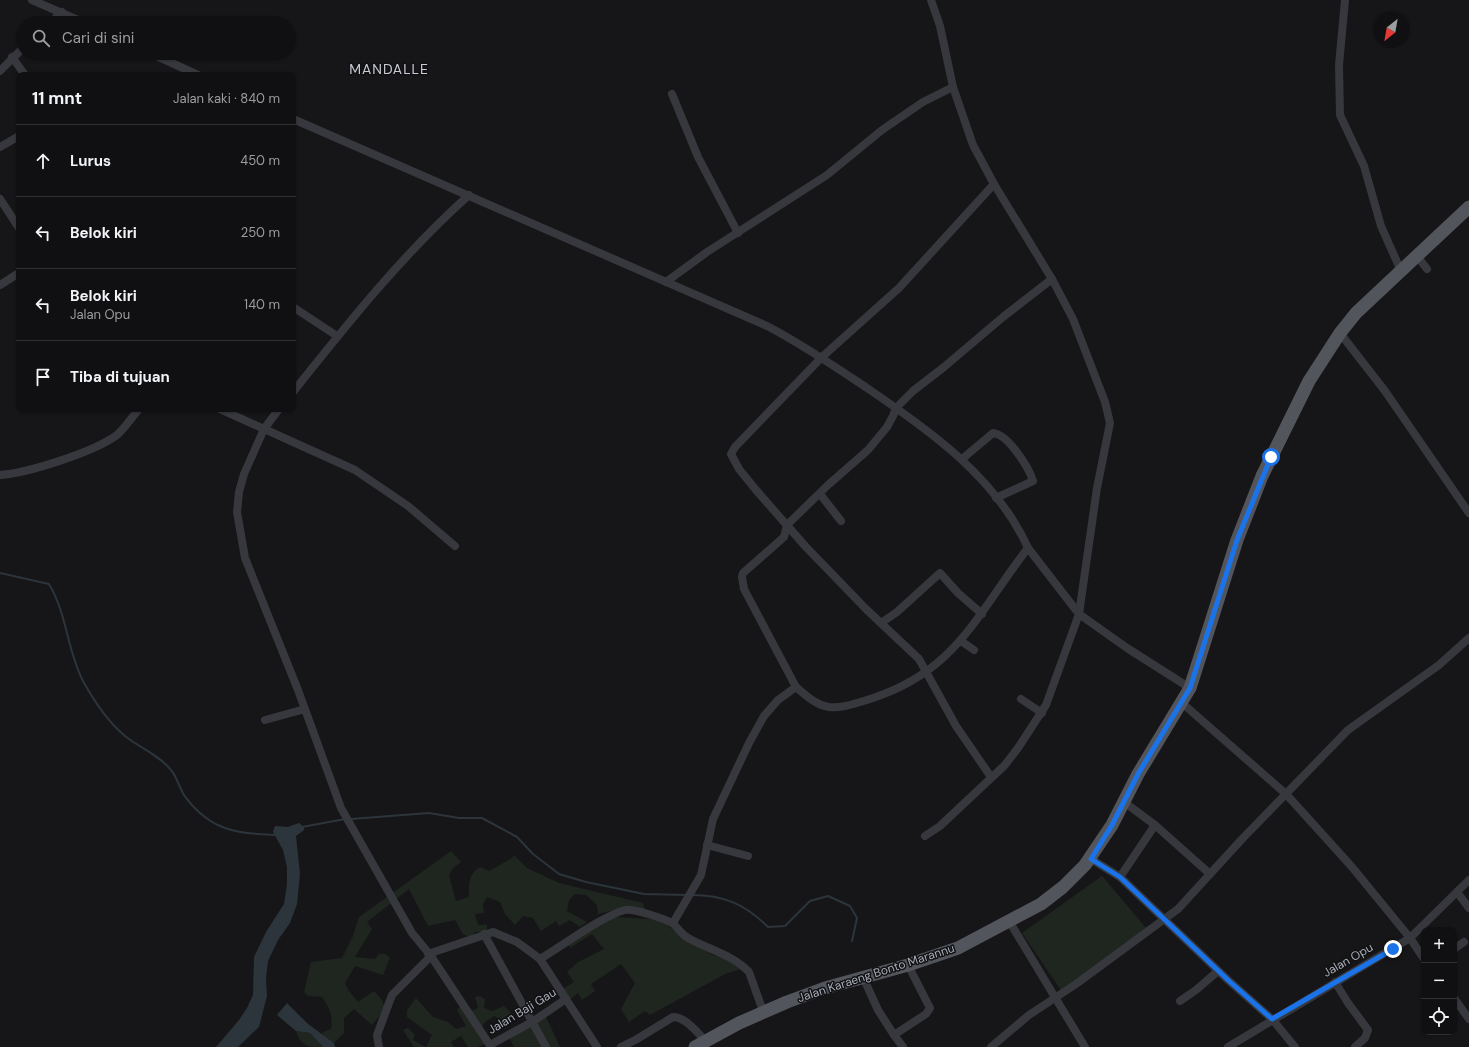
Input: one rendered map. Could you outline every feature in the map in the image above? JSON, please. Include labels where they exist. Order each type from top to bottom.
[{"type":"main road","name":"Jalan Karaeng Bonto Marannu","points":[[695,1047],[763,1012],[825,988],[908,965],[958,948],[1034,908],[1055,894],[1091,859],[1124,802],[1138,774],[1190,688],[1237,540],[1262,476],[1303,391],[1340,333],[1356,313],[1469,207]]},
{"type":"street","points":[[32,0],[70,16]]},
{"type":"street","points":[[925,836],[940,826],[991,778],[1018,748],[1042,712],[1054,687],[1079,614],[1097,488],[1110,424],[1105,402],[1073,319],[1052,278],[994,184],[973,145],[953,87],[940,26],[931,0]]},
{"type":"street","points":[[1345,0],[1339,65],[1340,115],[1364,166],[1381,226],[1401,271]]},
{"type":"street","points":[[58,16],[62,12]]},
{"type":"street","points":[[0,71],[16,54]]},
{"type":"street","points":[[12,57],[23,72]]},
{"type":"street","points":[[165,60],[191,72]]},
{"type":"street","points":[[666,282],[686,266],[836,169],[882,130],[923,102],[953,87]]},
{"type":"street","points":[[672,94],[698,157],[738,233]]},
{"type":"street","points":[[296,120],[767,326],[822,357],[937,437],[962,459],[996,498],[1024,539],[1028,548],[1079,614],[1127,648],[1190,688]]},
{"type":"street","points":[[0,147],[16,138]]},
{"type":"street","points":[[991,778],[956,726],[919,659],[881,623],[787,525],[756,490],[731,454],[734,447],[822,357],[899,288],[994,184]]},
{"type":"street","points":[[296,388],[337,336],[407,256],[440,221],[469,196]]},
{"type":"street","points":[[0,199],[16,223]]},
{"type":"street","points":[[1417,256],[1427,269]]},
{"type":"street","points":[[0,284],[16,274]]},
{"type":"street","points":[[1028,548],[982,614],[961,641],[927,673],[889,693],[846,706],[833,708],[816,704],[796,686],[744,589],[742,577],[745,571],[784,537],[787,525],[868,450],[887,428],[896,408],[918,387],[1052,278]]},
{"type":"street","points":[[296,309],[337,336]]},
{"type":"street","points":[[1340,333],[1385,391],[1469,513]]},
{"type":"street","points":[[0,474],[72,457],[117,435],[136,412]]},
{"type":"street","points":[[227,412],[355,470],[408,506],[455,546]]},
{"type":"street","points":[[277,412],[264,428],[241,484],[237,503],[238,525],[245,558],[305,709],[341,808],[412,933],[430,955],[491,1046]]},
{"type":"street","points":[[962,459],[994,433],[999,434],[1013,448],[1021,458],[1033,481],[996,498]]},
{"type":"street","points":[[820,494],[840,521]]},
{"type":"street","points":[[881,623],[897,612],[940,574],[958,593],[982,614]]},
{"type":"street","points":[[991,1047],[1020,1022],[1178,909],[1348,730],[1438,664],[1469,638]]},
{"type":"street","points":[[961,641],[974,650]]},
{"type":"street","points":[[673,924],[701,875],[713,820],[764,716],[778,700],[796,686]]},
{"type":"street","points":[[1021,699],[1042,712]]},
{"type":"street","points":[[1182,703],[1286,794],[1352,867],[1410,938],[1421,954]]},
{"type":"street","points":[[265,720],[305,709]]},
{"type":"street","points":[[1124,802],[1155,825],[1210,874]]},
{"type":"street","points":[[1120,877],[1155,825]]},
{"type":"street","points":[[707,845],[748,856]]},
{"type":"street","points":[[1091,859],[1120,877],[1218,971],[1272,1019],[1295,1047]]},
{"type":"street","name":"Jalan Opu","points":[[1228,1047],[1272,1019],[1410,938],[1469,880]]},
{"type":"street","points":[[1457,892],[1469,908]]},
{"type":"street","points":[[540,959],[602,921],[625,910],[632,910],[673,924],[682,934],[690,939],[724,955],[745,968],[749,972],[763,1012]]},
{"type":"street","points":[[1009,921],[1085,1047]]},
{"type":"street","points":[[379,1047],[377,1035],[392,995],[430,955],[490,932],[517,942],[540,959],[597,1047]]},
{"type":"street","points":[[484,934],[546,1047]]},
{"type":"street","points":[[1457,947],[1464,942]]},
{"type":"street","points":[[894,1035],[926,1014],[930,1008],[908,965]]},
{"type":"street","points":[[1180,1001],[1196,990],[1218,971]]},
{"type":"street","points":[[863,977],[878,1010],[894,1035],[904,1047]]},
{"type":"street","points":[[1335,982],[1368,1030],[1365,1038],[1355,1047]]},
{"type":"street","name":"Jalan Baji Gau","points":[[491,1046],[532,1022],[566,999]]},
{"type":"street","points":[[1455,999],[1469,1019]]},
{"type":"street","points":[[621,1047],[673,1017],[678,1017],[686,1022],[706,1041]]},
{"type":"shaded area","points":[[299,823],[304,827],[304,830],[296,836],[300,874],[297,904],[290,923],[278,940],[268,961],[266,978],[267,996],[259,1027],[238,1047],[216,1047],[239,1020],[247,1008],[253,995],[254,957],[266,932],[284,904],[287,884],[287,867],[283,850],[273,832],[275,826],[288,827]]},
{"type":"shaded area","points":[[451,851],[461,862],[453,868],[449,875],[456,901],[469,897],[471,876],[476,870],[480,867],[489,871],[512,858],[514,855],[527,868],[559,883],[643,903],[645,911],[620,909],[598,914],[597,905],[586,895],[575,894],[569,900],[567,911],[587,922],[580,927],[570,920],[559,926],[556,921],[541,931],[533,918],[523,916],[515,925],[505,914],[500,902],[487,897],[483,904],[484,913],[475,914],[478,925],[487,925],[487,932],[475,932],[471,938],[463,934],[455,920],[428,926],[409,889],[367,922],[372,929],[355,957],[375,959],[379,954],[385,954],[390,958],[383,975],[355,966],[345,983],[349,991],[358,1002],[374,991],[382,1000],[385,1009],[372,1025],[354,1009],[344,1018],[344,1033],[334,1043],[321,1033],[331,1029],[332,1020],[327,1005],[322,997],[308,996],[304,992],[311,962],[342,958],[353,936],[359,917]]},
{"type":"shaded area","points":[[1102,876],[1147,929],[1061,990],[1022,933]]},
{"type":"shaded area","points":[[615,917],[667,920],[669,927],[712,955],[731,960],[746,968],[727,973],[650,1015],[645,1011],[629,1022],[621,1009],[635,983],[621,964],[591,984],[595,991],[582,1000],[578,993],[566,1003],[559,991],[574,982],[567,972],[578,962],[604,949],[592,934],[570,948],[567,941]]},
{"type":"shaded area","points":[[480,996],[485,999],[484,1008],[492,1011],[504,1006],[511,1013],[502,1021],[494,1016],[485,1022],[478,1033],[481,1039],[485,1039],[488,1043],[477,1047],[468,1047],[461,1036],[451,1042],[454,1047],[426,1047],[432,1035],[407,1017],[407,1010],[416,998],[433,1017],[448,1022],[456,1029],[466,1026],[457,1010],[462,1005],[468,1012],[478,1008],[475,997]]},
{"type":"shaded area","points":[[287,1003],[308,1024],[334,1043],[335,1047],[323,1047],[310,1033],[296,1031],[277,1015]]},
{"type":"shaded area","points":[[546,1017],[560,1047],[514,1047],[509,1037]]},
{"type":"shaded area","points":[[408,1028],[415,1035],[413,1040],[426,1047],[414,1047],[403,1030]]},
{"type":"shaded area","points":[[296,1031],[310,1033],[323,1047],[306,1045],[300,1040]]},
{"type":"waterway","points":[[0,573],[49,584],[60,607],[73,657],[83,681],[96,703],[112,724],[125,736],[155,756],[171,770],[184,795],[195,808],[205,817],[227,829],[248,833],[277,835]]},
{"type":"waterway","points":[[351,819],[429,813],[459,818],[482,818],[517,837],[533,854],[559,874],[586,882],[644,894],[687,895]]},
{"type":"waterway","points":[[302,827],[345,819]]},
{"type":"waterway","points":[[691,895],[703,895],[733,902],[751,912],[768,927],[785,926],[810,901],[828,896],[850,906],[857,918],[852,941]]},
{"type":"district","name":"MANDALLE","points":[[389,69]]},
{"type":"route","points":[[1271,457],[1250,505],[1237,540],[1190,688],[1138,774],[1112,825],[1091,859],[1120,877],[1228,980],[1272,1019],[1393,949]]}]
